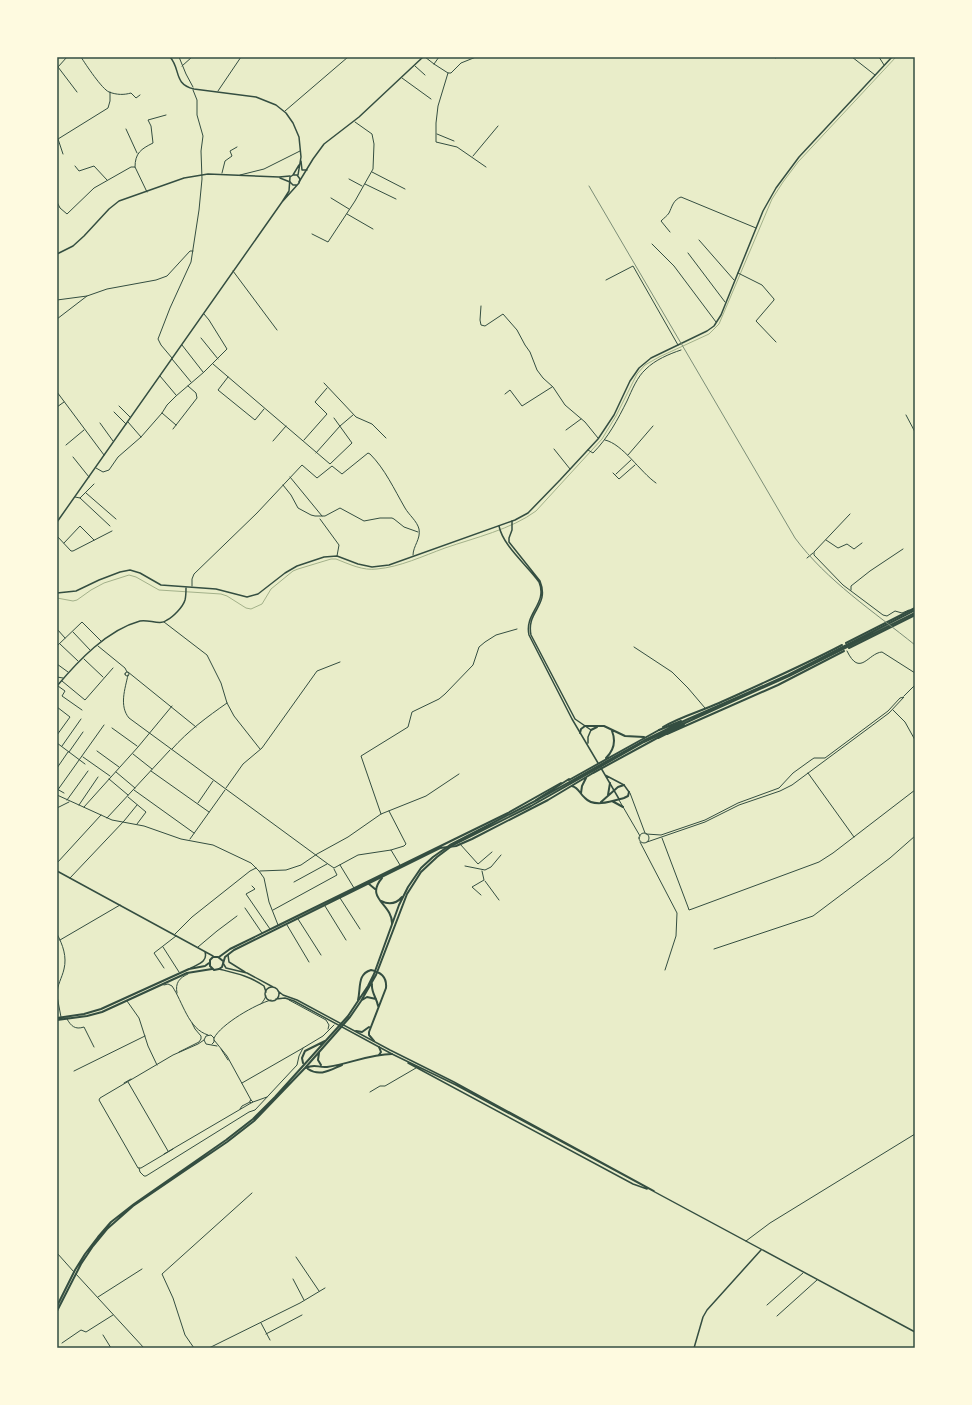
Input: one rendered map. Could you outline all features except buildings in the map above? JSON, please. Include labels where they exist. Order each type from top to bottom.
[{"type":"main road","points":[[170,57],[174,62],[180,81],[184,85],[193,89],[256,97],[276,105],[284,112],[297,130],[301,151],[301,168],[303,171],[307,170]]},
{"type":"main road","points":[[282,202],[299,183],[324,144],[354,122],[424,57]]},
{"type":"main road","points":[[57,594],[76,592],[99,580],[127,570],[136,572],[161,585],[216,589],[243,597],[251,597],[258,594],[291,569],[307,562],[324,557],[337,556],[363,565],[375,567],[389,565],[512,522],[525,515],[532,510],[570,470],[590,452],[614,415],[635,372],[651,358],[707,331],[716,322],[769,200],[789,169],[892,57]]},
{"type":"main road","points":[[299,183],[300,179],[298,176],[301,157]]},
{"type":"main road","points":[[57,522],[282,202],[289,191],[290,179],[300,163]]},
{"type":"main road","points":[[57,254],[73,246],[109,209],[117,203],[126,198],[147,192],[186,177],[203,174],[222,174],[279,177],[292,175],[298,176],[306,173]]},
{"type":"main road","points":[[279,177],[293,185],[299,183]]},
{"type":"main road","points":[[512,522],[509,542],[540,581],[543,587],[542,599],[531,620],[531,635],[575,719],[578,723],[591,730]]},
{"type":"main road","points":[[499,526],[506,542],[539,582],[541,587],[541,599],[528,625],[529,635],[580,733],[619,799]]},
{"type":"main road","points":[[57,686],[83,658],[101,641],[113,633],[139,622],[164,622],[169,619],[183,604],[186,588]]},
{"type":"main road","points":[[658,738],[778,685],[869,638],[910,610],[915,612]]},
{"type":"main road","points":[[529,805],[603,760],[675,721],[786,673],[842,646],[866,632],[915,612]]},
{"type":"main road","points":[[380,900],[389,904],[398,901],[406,893],[421,872],[437,857],[453,846],[644,742],[788,676],[896,620],[915,612]]},
{"type":"main road","points":[[390,931],[412,880],[425,864],[442,850],[529,805],[643,741],[686,720],[788,676]]},
{"type":"main road","points":[[219,970],[229,953],[440,848],[460,844],[548,800],[589,775],[698,716]]},
{"type":"main road","points":[[659,730],[676,722],[686,720]]},
{"type":"main road","points":[[580,733],[581,729],[585,726],[604,726],[625,736],[646,737]]},
{"type":"main road","points":[[588,745],[588,737],[591,730],[598,726]]},
{"type":"main road","points":[[603,760],[609,755],[613,748],[614,740],[612,730]]},
{"type":"main road","points":[[582,794],[583,783],[589,775]]},
{"type":"main road","points":[[572,786],[578,788],[589,802],[599,803],[626,798],[630,792],[627,788],[605,775]]},
{"type":"main road","points":[[189,969],[205,966],[230,949],[508,813],[569,780]]},
{"type":"main road","points":[[606,798],[609,794],[610,784]]},
{"type":"main road","points":[[599,803],[619,787],[624,785]]},
{"type":"main road","points":[[611,801],[623,807]]},
{"type":"main road","points":[[57,871],[204,950],[208,954],[217,957],[223,962],[226,968],[246,973]]},
{"type":"main road","points":[[375,889],[377,883],[382,878]]},
{"type":"main road","points":[[369,884],[375,889],[377,896],[391,917],[392,923],[378,968]]},
{"type":"main road","points":[[349,1017],[378,968],[406,893]]},
{"type":"main road","points":[[57,1019],[101,1010],[189,969],[204,960],[206,956],[204,950]]},
{"type":"main road","points":[[229,953],[229,962],[273,987],[284,995],[298,1000],[356,1031],[633,1184],[650,1189],[915,1332]]},
{"type":"main road","points":[[208,954],[212,969]]},
{"type":"main road","points":[[57,1019],[66,1019],[102,1012],[194,971],[212,969],[237,973],[264,986],[266,996],[271,1000],[285,998],[294,1001],[416,1068],[456,1086]]},
{"type":"main road","points":[[355,1006],[359,995],[360,979],[364,974],[371,970],[382,975],[387,983],[384,994],[370,1026],[369,1035],[374,1041]]},
{"type":"main road","points":[[375,974],[372,990],[378,1007]]},
{"type":"main road","points":[[276,1098],[349,1017],[374,980]]},
{"type":"main road","points":[[266,992],[268,988],[273,987]]},
{"type":"main road","points":[[276,999],[279,995],[278,991]]},
{"type":"main road","points":[[361,1001],[367,997],[376,1000]]},
{"type":"main road","points":[[356,1031],[365,1031],[370,1026]]},
{"type":"main road","points":[[306,1069],[334,1033]]},
{"type":"main road","points":[[303,1063],[302,1058],[305,1051],[329,1038]]},
{"type":"main road","points":[[379,1047],[381,1052],[379,1056]]},
{"type":"main road","points":[[319,1052],[318,1060],[322,1066]]},
{"type":"main road","points":[[57,1306],[88,1251],[105,1229],[145,1197],[241,1129],[267,1107],[311,1065],[326,1067],[392,1054]]},
{"type":"main road","points":[[406,1062],[600,1160],[657,1193]]},
{"type":"main road","points":[[306,1069],[317,1074],[345,1063]]},
{"type":"main road","points":[[694,1348],[707,1310],[761,1250]]},
{"type":"main road","points":[[57,1311],[72,1279]]},
{"type":"street","points":[[67,57],[58,67],[77,92]]},
{"type":"street","points":[[81,57],[93,75],[110,92],[120,94],[132,93],[136,98],[140,95]]},
{"type":"street","points":[[179,57],[196,98],[197,115],[203,136],[201,151],[203,174],[193,251],[188,268],[158,339],[161,345],[191,383]]},
{"type":"street","points":[[182,66],[192,57]]},
{"type":"street","points":[[218,92],[242,57]]},
{"type":"street","points":[[284,112],[348,57]]},
{"type":"street","points":[[424,57],[448,73]]},
{"type":"street","points":[[434,64],[439,57]]},
{"type":"street","points":[[448,73],[451,73],[463,62],[476,57]]},
{"type":"street","points":[[852,57],[875,75]]},
{"type":"street","points":[[879,57],[884,66]]},
{"type":"street","points":[[416,66],[425,75]]},
{"type":"street","points":[[448,73],[438,106],[436,142],[458,147],[486,166]]},
{"type":"street","points":[[402,78],[431,99]]},
{"type":"street","points":[[63,154],[57,140],[108,108],[110,102],[110,92]]},
{"type":"street","points":[[147,192],[135,167],[135,159],[138,153],[153,143],[148,120],[166,115]]},
{"type":"street","points":[[312,234],[328,242],[372,172],[374,163],[372,134],[354,122]]},
{"type":"street","points":[[472,157],[498,126]]},
{"type":"street","points":[[126,129],[138,153]]},
{"type":"street","points":[[436,134],[454,141]]},
{"type":"street","points":[[222,174],[224,163],[232,156],[230,151],[237,147]]},
{"type":"street","points":[[240,175],[264,169],[301,151]]},
{"type":"street","points":[[75,166],[79,171],[94,166],[107,180]]},
{"type":"street","points":[[57,202],[60,208],[67,214],[90,190],[129,168],[135,167]]},
{"type":"street","points":[[372,172],[405,189]]},
{"type":"street","points":[[349,179],[363,187]]},
{"type":"street","points":[[365,184],[396,199]]},
{"type":"street","points":[[670,232],[661,221],[669,212],[676,199],[681,196],[756,228]]},
{"type":"street","points":[[331,198],[350,209]]},
{"type":"street","points":[[347,214],[372,229]]},
{"type":"street","points":[[699,240],[734,280]]},
{"type":"street","points":[[652,244],[674,266],[716,322]]},
{"type":"street","points":[[57,300],[88,296],[107,289],[156,280],[167,276],[190,251],[193,251]]},
{"type":"street","points":[[688,253],[725,302]]},
{"type":"street","points":[[606,280],[633,266],[678,345]]},
{"type":"street","points":[[233,271],[278,330]]},
{"type":"street","points":[[738,273],[762,285],[774,298],[774,300],[756,321],[776,342]]},
{"type":"street","points":[[57,319],[88,296]]},
{"type":"street","points":[[481,306],[481,325],[485,326],[503,314],[517,330],[538,370],[565,405],[581,418],[598,438]]},
{"type":"street","points":[[96,468],[103,472],[111,467],[118,457],[141,438],[167,405],[228,349],[210,320],[203,314]]},
{"type":"street","points":[[201,338],[218,359]]},
{"type":"street","points":[[182,345],[204,372]]},
{"type":"street","points":[[590,452],[594,452],[605,440],[636,382],[643,372],[658,360],[681,350]]},
{"type":"street","points":[[213,364],[330,464],[352,443],[334,418]]},
{"type":"street","points":[[160,376],[176,396]]},
{"type":"street","points":[[229,377],[218,390],[255,420],[265,408]]},
{"type":"street","points":[[324,384],[353,414],[361,420],[372,424],[386,438]]},
{"type":"street","points":[[173,429],[197,398],[196,393],[188,386]]},
{"type":"street","points":[[505,394],[510,390],[522,406],[552,387]]},
{"type":"street","points":[[303,441],[327,414],[315,402],[328,388]]},
{"type":"street","points":[[57,392],[104,456]]},
{"type":"street","points":[[57,407],[64,402]]},
{"type":"street","points":[[119,406],[130,418]]},
{"type":"street","points":[[114,412],[126,424]]},
{"type":"street","points":[[162,413],[176,426]]},
{"type":"street","points":[[316,452],[353,414]]},
{"type":"street","points":[[906,415],[915,432]]},
{"type":"street","points":[[566,430],[581,418]]},
{"type":"street","points":[[128,422],[141,438]]},
{"type":"street","points":[[100,423],[113,442]]},
{"type":"street","points":[[274,441],[286,426]]},
{"type":"street","points":[[627,456],[653,426]]},
{"type":"street","points":[[66,444],[85,429]]},
{"type":"street","points":[[605,440],[615,444],[644,474],[656,483]]},
{"type":"street","points":[[554,449],[570,470]]},
{"type":"street","points":[[192,588],[192,579],[194,574],[244,526],[302,465],[317,478],[332,466],[342,474],[367,454],[370,454],[380,465],[405,508],[416,523],[419,538],[414,548],[414,556]]},
{"type":"street","points":[[73,457],[89,477]]},
{"type":"street","points":[[616,474],[631,460]]},
{"type":"street","points":[[613,473],[620,479],[636,464]]},
{"type":"street","points":[[290,477],[323,516]]},
{"type":"street","points":[[80,498],[94,484]]},
{"type":"street","points":[[282,485],[291,495],[298,508],[310,515],[328,515],[337,508],[342,508],[364,521],[380,518],[392,518],[404,527],[419,532]]},
{"type":"street","points":[[86,493],[116,519]]},
{"type":"street","points":[[75,497],[80,498],[110,526]]},
{"type":"street","points":[[807,558],[850,514]]},
{"type":"street","points":[[320,520],[339,545],[337,556]]},
{"type":"street","points":[[64,544],[80,526],[94,541]]},
{"type":"street","points":[[57,536],[71,551],[73,551],[112,531]]},
{"type":"street","points":[[826,540],[838,548],[847,544],[854,549],[862,543]]},
{"type":"street","points":[[850,591],[851,586],[903,549]]},
{"type":"street","points":[[813,553],[817,560],[850,591],[883,614],[887,616],[895,611],[902,613],[910,610]]},
{"type":"street","points":[[896,620],[898,612]]},
{"type":"street","points":[[57,646],[82,622],[101,641]]},
{"type":"street","points":[[164,622],[207,655],[222,683],[227,703],[234,716],[261,749]]},
{"type":"street","points":[[57,629],[65,638]]},
{"type":"street","points":[[381,814],[362,756],[408,727],[410,725],[412,712],[439,699],[445,694],[473,665],[480,647],[485,642],[496,635],[511,632],[517,629]]},
{"type":"street","points":[[72,631],[91,651]]},
{"type":"street","points":[[60,643],[79,662]]},
{"type":"street","points":[[97,645],[128,673],[172,706],[196,727]]},
{"type":"street","points":[[634,647],[672,672],[688,688],[705,709]]},
{"type":"street","points":[[845,651],[854,661],[861,663],[866,662],[879,652],[882,652],[915,673]]},
{"type":"street","points":[[83,658],[104,678]]},
{"type":"street","points":[[190,840],[243,764],[261,749],[317,671],[340,662]]},
{"type":"street","points":[[57,664],[68,673]]},
{"type":"street","points":[[62,680],[85,700],[113,668]]},
{"type":"street","points":[[127,681],[126,676],[128,673]]},
{"type":"street","points":[[128,673],[123,702],[125,711],[129,718],[334,868],[337,875],[272,910]]},
{"type":"street","points":[[57,677],[64,678]]},
{"type":"street","points":[[640,842],[644,844],[662,838],[705,822],[739,805],[784,789],[808,774],[893,710],[915,685]]},
{"type":"street","points":[[57,686],[65,691],[62,696],[82,710]]},
{"type":"street","points":[[640,836],[646,834],[661,836],[705,820],[738,802],[781,787],[793,772],[814,758],[825,758],[891,708],[900,698],[904,697]]},
{"type":"street","points":[[107,818],[182,738],[204,719],[227,703]]},
{"type":"street","points":[[83,807],[172,706]]},
{"type":"street","points":[[57,707],[70,717],[57,735]]},
{"type":"street","points":[[891,708],[905,722],[915,740]]},
{"type":"street","points":[[61,746],[81,719]]},
{"type":"street","points":[[64,793],[57,790],[104,725]]},
{"type":"street","points":[[112,728],[138,746]]},
{"type":"street","points":[[57,768],[83,732]]},
{"type":"street","points":[[57,747],[58,744],[85,764]]},
{"type":"street","points":[[97,751],[119,767]]},
{"type":"street","points":[[132,753],[152,770],[209,812]]},
{"type":"street","points":[[82,757],[129,795]]},
{"type":"street","points":[[67,800],[88,771]]},
{"type":"street","points":[[115,771],[135,788]]},
{"type":"street","points":[[259,871],[293,868],[301,865],[316,854],[348,837],[381,814],[426,796],[459,774]]},
{"type":"street","points":[[808,774],[854,837]]},
{"type":"street","points":[[78,805],[98,777]]},
{"type":"street","points":[[197,804],[214,780]]},
{"type":"street","points":[[134,790],[194,833]]},
{"type":"street","points":[[661,836],[689,910],[819,862],[915,790]]},
{"type":"street","points":[[630,792],[646,834],[649,838],[647,842]]},
{"type":"street","points":[[57,796],[112,820],[137,824],[171,836],[214,845],[247,860],[261,873],[269,902],[279,925]]},
{"type":"street","points":[[127,797],[146,812],[137,824]]},
{"type":"street","points":[[619,799],[640,836],[640,842],[676,913],[676,936],[665,970]]},
{"type":"street","points":[[57,808],[70,801]]},
{"type":"street","points":[[69,878],[124,822],[137,805]]},
{"type":"street","points":[[334,868],[358,854],[391,850],[406,844],[389,811]]},
{"type":"street","points":[[112,814],[112,820]]},
{"type":"street","points":[[57,863],[101,815]]},
{"type":"street","points":[[714,949],[813,916],[890,858],[915,836]]},
{"type":"street","points":[[460,844],[478,864],[492,852]]},
{"type":"street","points":[[391,850],[400,866]]},
{"type":"street","points":[[465,866],[481,870],[490,868],[501,855]]},
{"type":"street","points":[[294,882],[328,864]]},
{"type":"street","points":[[340,865],[354,888]]},
{"type":"street","points":[[164,968],[154,953],[176,935],[192,917],[255,866]]},
{"type":"street","points":[[250,871],[256,868]]},
{"type":"street","points":[[481,870],[484,880],[499,900]]},
{"type":"street","points":[[261,873],[266,871]]},
{"type":"street","points":[[481,895],[472,887],[484,880]]},
{"type":"street","points":[[252,886],[255,889],[246,894],[270,929]]},
{"type":"street","points":[[340,898],[360,929]]},
{"type":"street","points":[[60,940],[120,905]]},
{"type":"street","points":[[325,906],[346,940]]},
{"type":"street","points":[[245,908],[262,934]]},
{"type":"street","points":[[198,947],[217,930],[237,916]]},
{"type":"street","points":[[298,919],[321,955]]},
{"type":"street","points":[[287,924],[309,962]]},
{"type":"street","points":[[57,934],[65,960],[64,968],[57,988],[61,1017]]},
{"type":"street","points":[[162,946],[179,972]]},
{"type":"street","points":[[177,996],[176,987],[180,979],[194,971]]},
{"type":"street","points":[[160,985],[171,985],[174,988],[195,1029],[201,1036],[201,1039],[128,1081],[99,1100],[140,1172],[144,1176],[249,1112],[255,1110],[297,1065],[303,1048]]},
{"type":"street","points":[[261,1004],[266,996]]},
{"type":"street","points":[[285,998],[326,1020],[329,1025]]},
{"type":"street","points":[[192,1023],[202,1032],[211,1035],[229,1022],[271,1000]]},
{"type":"street","points":[[127,1001],[139,1018],[151,1053],[157,1065]]},
{"type":"street","points":[[66,1019],[74,1027],[84,1027],[94,1047]]},
{"type":"street","points":[[329,1025],[340,1025]]},
{"type":"street","points":[[327,1031],[329,1025]]},
{"type":"street","points":[[242,1083],[323,1036],[334,1025]]},
{"type":"street","points":[[202,1032],[206,1044]]},
{"type":"street","points":[[212,1044],[217,1032]]},
{"type":"street","points":[[178,1053],[198,1044],[208,1035]]},
{"type":"street","points":[[211,1035],[214,1038]]},
{"type":"street","points":[[74,1071],[145,1036]]},
{"type":"street","points":[[214,1040],[229,1060],[251,1102]]},
{"type":"street","points":[[198,1044],[212,1044],[220,1048]]},
{"type":"street","points":[[370,1092],[380,1086],[385,1086],[416,1068]]},
{"type":"street","points":[[128,1081],[169,1152]]},
{"type":"street","points":[[139,1168],[240,1110],[242,1106],[268,1097]]},
{"type":"street","points":[[745,1241],[770,1223],[915,1134]]},
{"type":"street","points":[[194,1348],[185,1335],[173,1298],[162,1274],[252,1193]]},
{"type":"street","points":[[57,1253],[144,1348]]},
{"type":"street","points":[[296,1256],[319,1291]]},
{"type":"street","points":[[98,1297],[142,1269]]},
{"type":"street","points":[[767,1305],[803,1272]]},
{"type":"street","points":[[292,1279],[305,1300]]},
{"type":"street","points":[[777,1316],[817,1279]]},
{"type":"street","points":[[209,1348],[305,1300],[325,1288]]},
{"type":"street","points":[[62,1343],[81,1330],[86,1332],[113,1315]]},
{"type":"street","points":[[266,1334],[302,1315]]},
{"type":"street","points":[[260,1323],[270,1340]]},
{"type":"street","points":[[102,1335],[110,1348]]},
{"type":"waterway","points":[[57,598],[73,601],[77,600],[104,583],[129,575],[136,577],[159,590],[221,594],[246,608],[251,609],[262,604],[271,589],[293,571],[298,569],[331,559],[336,559],[356,567],[367,569],[386,568],[411,561],[504,528],[516,523],[536,511],[602,439],[616,416],[637,374],[645,365],[709,334],[719,324],[772,199],[783,182],[798,162],[896,57]]},
{"type":"railway","points":[[589,186],[795,538],[821,568],[836,582],[915,645]]}]
